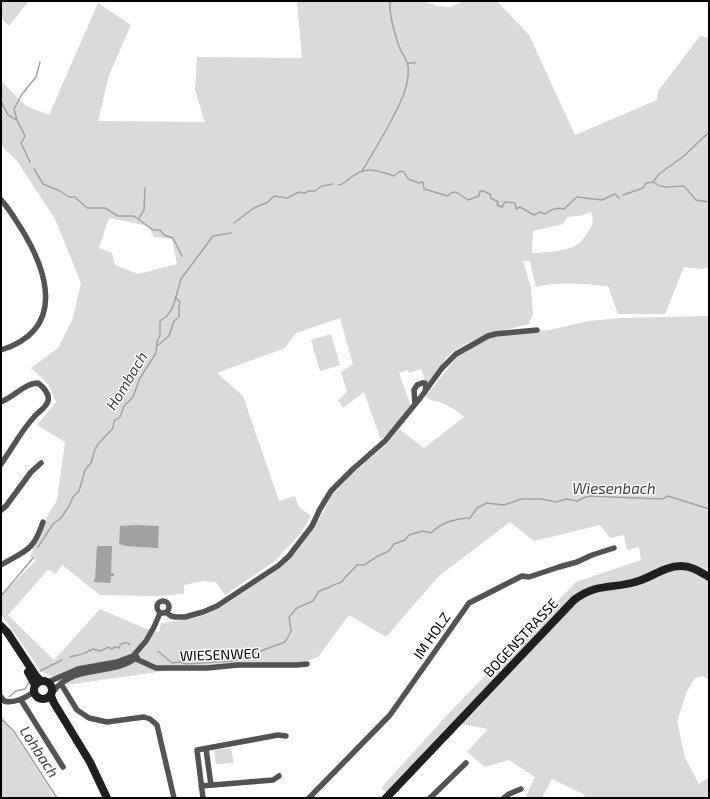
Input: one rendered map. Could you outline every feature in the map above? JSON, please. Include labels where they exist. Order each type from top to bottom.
[{"type":"main road","name":"BOGENSTRASSE","points":[[386,798],[582,593],[599,587],[634,583],[671,567],[691,567],[709,577]]},
{"type":"main road","points":[[1,627],[7,632],[36,676],[37,689],[41,700],[49,696]]},
{"type":"main road","points":[[37,689],[51,685],[49,696],[90,762],[107,798]]},
{"type":"street","points":[[1,200],[25,234],[34,251],[41,268],[46,288],[45,308],[40,321],[24,340],[15,346],[1,350]]},
{"type":"street","points":[[167,612],[171,616],[185,617],[203,612],[217,606],[278,566],[289,556],[312,526],[331,491],[385,441],[425,392],[442,368],[456,354],[495,334],[537,330]]},
{"type":"street","points":[[1,402],[11,398],[28,384],[33,383],[38,383],[42,386],[48,395],[48,401],[43,409],[34,417],[1,463]]},
{"type":"street","points":[[415,404],[414,390],[417,385],[425,383],[425,392]]},
{"type":"street","points":[[1,510],[6,506],[31,472],[41,463]]},
{"type":"street","points":[[1,564],[28,550],[38,537],[43,522]]},
{"type":"street","name":"IM HOLZ","points":[[309,798],[390,715],[469,603],[522,576],[529,577],[577,562],[614,548]]},
{"type":"street","points":[[160,613],[156,607],[160,601],[166,601],[169,605],[169,610],[167,612]]},
{"type":"street","points":[[160,613],[167,612]]},
{"type":"street","points":[[49,696],[61,684],[80,673],[119,666],[134,657],[149,643],[160,613]]},
{"type":"street","points":[[1,697],[4,701],[8,702],[21,700],[37,689],[78,669],[118,662],[134,657]]},
{"type":"street","name":"WIESENWEG","points":[[134,657],[156,668],[207,668],[238,665],[307,664]]},
{"type":"street","points":[[61,684],[77,710],[89,718],[107,722],[144,717],[150,719],[157,725],[174,798]]},
{"type":"street","points":[[21,700],[63,767]]},
{"type":"street","points":[[202,798],[196,750],[278,735],[286,736]]},
{"type":"street","points":[[206,749],[211,785]]},
{"type":"street","points":[[430,798],[466,763]]},
{"type":"street","points":[[201,786],[273,780],[279,776]]},
{"type":"street","points":[[504,798],[521,789]]},
{"type":"shaded area","points":[[1,1],[29,1],[9,26],[1,18]]},
{"type":"shaded area","points":[[297,1],[424,1],[437,6],[450,7],[464,1],[497,1],[529,35],[575,135],[657,100],[658,91],[700,36],[709,38],[709,268],[701,269],[684,267],[665,314],[618,314],[608,286],[554,284],[536,287],[530,261],[523,261],[531,288],[533,314],[529,324],[487,335],[457,349],[446,358],[427,385],[421,369],[409,373],[407,370],[399,373],[411,406],[381,440],[364,392],[343,408],[338,400],[347,392],[341,372],[353,364],[340,318],[296,333],[285,348],[217,373],[243,396],[279,501],[295,496],[299,507],[311,516],[301,533],[275,561],[225,595],[216,582],[202,581],[184,585],[184,594],[156,596],[100,595],[62,565],[56,574],[49,570],[47,571],[8,615],[54,660],[100,609],[144,628],[159,632],[161,623],[205,615],[229,602],[279,569],[298,550],[316,525],[331,497],[350,476],[387,444],[399,429],[424,448],[464,417],[448,406],[430,400],[426,396],[458,356],[495,336],[550,330],[589,321],[619,318],[709,316],[709,680],[703,676],[695,678],[687,691],[677,721],[685,758],[699,784],[709,777],[709,798],[586,798],[583,794],[552,779],[542,798],[529,798],[526,796],[535,777],[509,760],[485,767],[467,752],[488,729],[461,724],[391,797],[381,788],[450,712],[576,582],[641,560],[639,547],[627,550],[624,535],[610,538],[600,525],[534,541],[510,522],[439,576],[386,637],[349,615],[318,657],[300,663],[178,669],[66,685],[41,671],[1,614],[1,596],[36,560],[30,557],[47,517],[57,500],[65,442],[37,425],[56,402],[48,384],[31,368],[58,348],[73,318],[81,283],[55,219],[17,161],[1,145],[1,81],[26,106],[49,115],[98,3],[131,25],[109,75],[98,121],[205,122],[195,90],[197,57],[302,58]],"holes":[[[591,212],[593,220],[591,227],[578,244],[568,249],[532,253],[533,231],[563,224],[567,217],[579,216]],[[109,218],[148,226],[154,237],[172,239],[177,264],[138,274],[115,265],[112,253],[99,248]]]},
{"type":"shaded area","points":[[331,334],[340,365],[320,371],[311,340]]},
{"type":"shaded area","points":[[120,526],[159,526],[158,548],[126,546],[119,544]]},
{"type":"shaded area","points":[[97,546],[112,546],[111,573],[114,573],[114,576],[111,576],[110,583],[94,582]]},
{"type":"shaded area","points":[[1,714],[49,788],[53,798],[1,798]]},
{"type":"shaded area","points":[[231,748],[234,763],[216,764],[214,750]]},
{"type":"waterway","points":[[362,171],[390,123],[406,89],[408,66],[394,32],[390,13],[390,1]]},
{"type":"waterway","points":[[17,120],[14,109],[22,94],[36,77],[40,62]]},
{"type":"waterway","points":[[407,63],[415,63]]},
{"type":"waterway","points":[[1,101],[8,115],[17,120],[25,136],[21,143],[30,162]]},
{"type":"waterway","points":[[653,182],[659,174],[684,156],[709,132]]},
{"type":"waterway","points":[[34,169],[43,184],[60,191],[69,197],[75,197],[87,208],[105,208],[118,216],[134,216],[153,230],[160,230],[164,235],[173,238],[182,256]]},
{"type":"waterway","name":"Hombach","points":[[338,185],[366,170],[394,176],[400,171],[404,172],[408,179],[419,183],[423,182],[424,189],[448,196],[451,193],[456,192],[468,200],[479,196],[480,191],[483,191],[490,194],[491,198],[498,202],[497,205],[502,207],[505,202],[515,203],[516,209],[520,207],[534,215],[540,212],[545,214],[556,208],[564,209],[577,197],[602,200],[615,194],[619,198]]},
{"type":"waterway","name":"Hombach","points":[[623,195],[643,188],[646,183],[653,182],[664,187],[684,186],[696,200],[709,202]]},
{"type":"waterway","name":"Hombach","points":[[234,223],[254,208],[268,202],[274,196],[287,198],[299,192],[305,193],[315,191],[322,186],[333,184]]},
{"type":"waterway","points":[[139,218],[144,210],[145,188]]},
{"type":"waterway","name":"Hombach","points":[[38,547],[53,524],[61,518],[73,497],[79,491],[85,470],[91,463],[95,449],[113,428],[114,421],[120,417],[124,406],[133,397],[140,378],[156,353],[157,342],[160,335],[160,321],[167,316],[173,307],[181,279],[213,236],[231,233]]},
{"type":"waterway","points":[[157,346],[169,336],[174,321],[179,317],[180,302],[175,297]]},
{"type":"waterway","name":"Wiesenbach","points":[[158,651],[172,663],[181,662],[186,664],[233,661],[285,642],[291,631],[289,617],[297,608],[313,601],[319,591],[342,582],[357,565],[364,565],[389,551],[394,544],[405,540],[409,535],[423,531],[431,533],[439,526],[449,522],[470,518],[477,508],[487,503],[504,505],[521,499],[542,499],[556,502],[566,499],[577,501],[588,496],[662,499],[668,496],[709,509]]},
{"type":"waterway","name":"Hombach","points":[[1,596],[33,558]]},
{"type":"waterway","name":"Wiesenbach","points":[[70,657],[81,655],[93,649],[100,651],[109,647],[111,649],[116,647],[119,648],[123,643],[128,643],[130,645]]},
{"type":"waterway","name":"Wiesenbach","points":[[40,671],[62,660]]},
{"type":"waterway","name":"Wiesenbach","points":[[9,697],[16,691],[25,689],[29,682]]},
{"type":"waterway","name":"Lohbach","points":[[1,719],[13,730],[57,798]]}]
